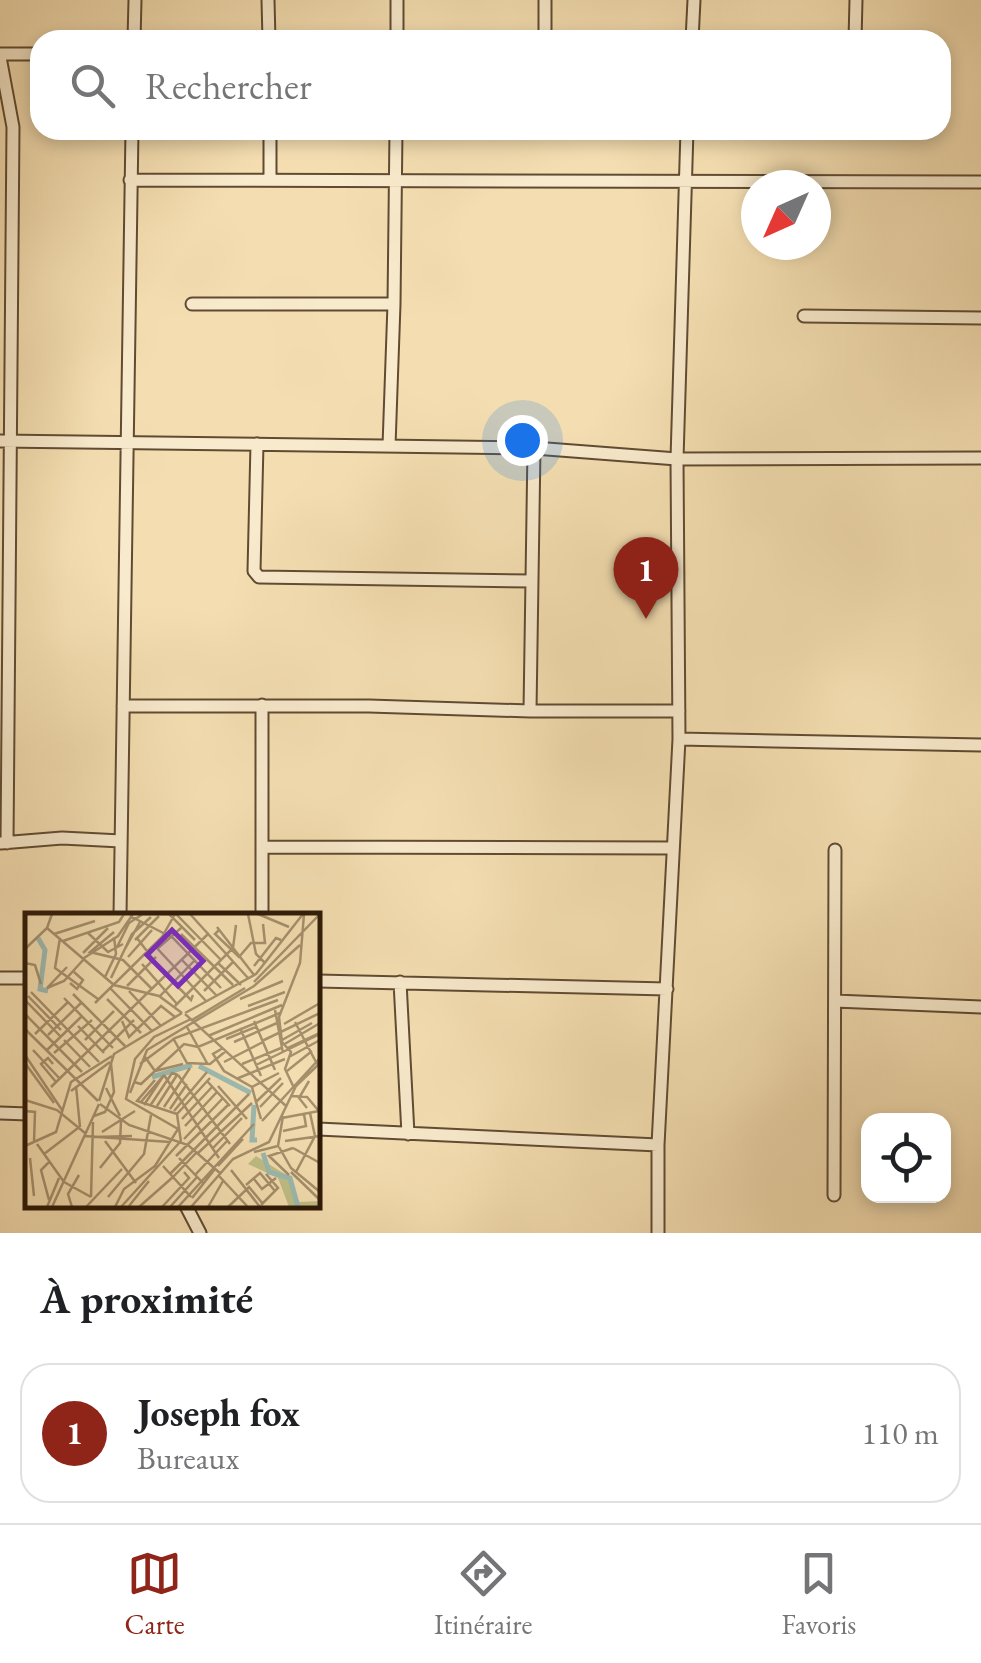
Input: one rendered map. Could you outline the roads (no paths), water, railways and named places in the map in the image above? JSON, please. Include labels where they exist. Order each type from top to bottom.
[{"type":"street","points":[[134,0],[134,30]]},
{"type":"street","points":[[268,0],[268,30]]},
{"type":"street","points":[[397,30],[398,0]]},
{"type":"street","points":[[545,0],[545,30]]},
{"type":"street","points":[[692,30],[694,0]]},
{"type":"street","points":[[855,30],[856,0]]},
{"type":"street","points":[[30,54],[0,55],[12,127],[4,441],[3,843],[62,838],[121,841]]},
{"type":"street","points":[[120,913],[132,140]]},
{"type":"street","points":[[270,140],[270,180]]},
{"type":"street","points":[[388,446],[396,140]]},
{"type":"street","points":[[658,1233],[658,1145],[679,740],[677,458],[686,140]]},
{"type":"street","points":[[130,180],[981,182]]},
{"type":"street","points":[[192,304],[394,304]]},
{"type":"street","points":[[804,316],[981,318]]},
{"type":"street","points":[[4,441],[534,448],[677,458],[981,458]]},
{"type":"street","points":[[257,444],[254,571],[259,577],[532,581]]},
{"type":"street","points":[[530,711],[534,448]]},
{"type":"street","points":[[262,705],[262,913]]},
{"type":"street","points":[[124,706],[679,711]]},
{"type":"street","points":[[679,740],[981,745]]},
{"type":"street","points":[[264,847],[674,848]]},
{"type":"street","points":[[834,850],[834,1195]]},
{"type":"street","points":[[320,981],[667,989]]},
{"type":"street","points":[[400,982],[408,1134]]},
{"type":"street","points":[[834,1001],[981,1007]]},
{"type":"street","points":[[0,1113],[25,1114]]},
{"type":"street","points":[[320,1130],[658,1145]]},
{"type":"street","points":[[187,1208],[200,1233]]},
{"type":"place","name":"Joseph fox","points":[[646,619]]}]
